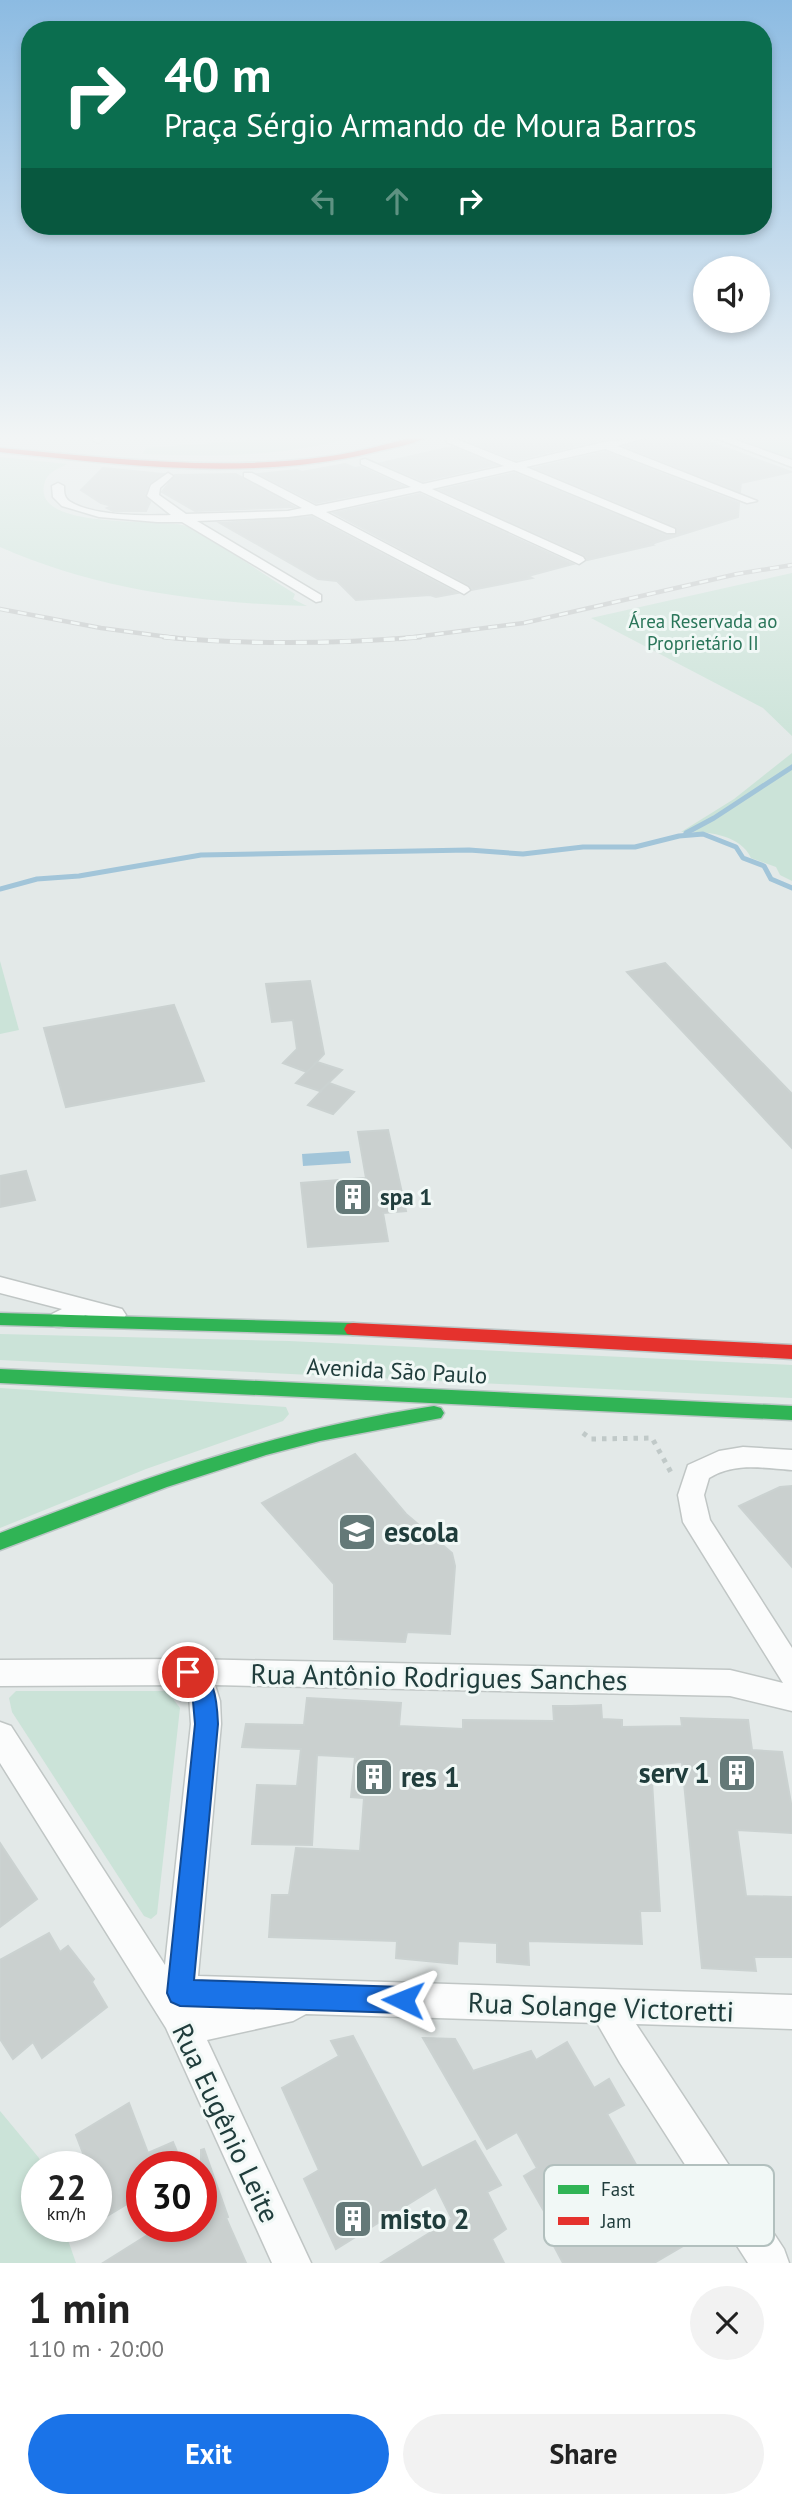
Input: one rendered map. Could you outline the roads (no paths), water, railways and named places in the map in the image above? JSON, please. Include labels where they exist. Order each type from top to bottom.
[{"type":"main road","points":[[0,1311],[30,1318]]},
{"type":"main road","points":[[0,1319],[69,1312]]},
{"type":"main road","name":"Avenida São Paulo","points":[[136,1321],[267,1325],[792,1352]]},
{"type":"main road","name":"Avenida São Paulo","points":[[0,1376],[792,1413]]},
{"type":"main road","points":[[0,1542],[216,1459],[313,1432],[415,1414],[584,1404]]},
{"type":"street","points":[[226,543],[316,598]]},
{"type":"street","points":[[375,543],[464,590]]},
{"type":"street","points":[[543,543],[579,559]]},
{"type":"street","points":[[0,1285],[69,1312],[136,1321]]},
{"type":"street","points":[[792,1460],[736,1457],[712,1461],[696,1472],[691,1495],[697,1522],[792,1673]]},
{"type":"street","points":[[177,2009],[206,1724],[206,1698],[201,1684],[188,1672]]},
{"type":"street","name":"Rua Antônio Rodrigues Sanches","points":[[0,1673],[188,1672],[730,1683],[792,1698]]},
{"type":"street","name":"Rua Eugênio Leite","points":[[0,1736],[177,2009],[292,2263]]},
{"type":"street","name":"Rua Solange Victoretti","points":[[177,2009],[326,1997],[792,2012]]},
{"type":"street","points":[[608,2008],[632,2051],[706,2165]]},
{"type":"street","points":[[759,2246],[770,2263]]},
{"type":"water","points":[[349,1151],[351,1163],[303,1166],[302,1154]]},
{"type":"waterway","points":[[686,833],[792,767]]},
{"type":"waterway","points":[[0,889],[37,879],[79,876],[201,855],[469,850],[523,854],[583,847],[635,847],[679,836],[703,834],[736,847],[743,858],[764,866],[771,879],[792,888]]},
{"type":"railway","points":[[409,638],[524,623],[737,574],[792,565]]},
{"type":"railway","points":[[0,609],[101,628],[172,637]]},
{"type":"railway","points":[[164,637],[172,637]]},
{"type":"railway","points":[[172,637],[292,643],[409,638]]},
{"type":"railway","points":[[172,637],[183,639]]},
{"type":"railway","points":[[409,638],[420,637]]},
{"type":"railway","points":[[399,639],[409,638]]},
{"type":"place","name":"spa 1","points":[[353,1197]]},
{"type":"place","name":"escola","points":[[357,1532]]},
{"type":"place","name":"serv 1","points":[[737,1773]]},
{"type":"place","name":"res 1","points":[[374,1777]]},
{"type":"place","name":"misto 2","points":[[353,2219]]},
{"type":"park label","name":"Área Reservada ao Proprietário II","points":[[703,632]]}]
